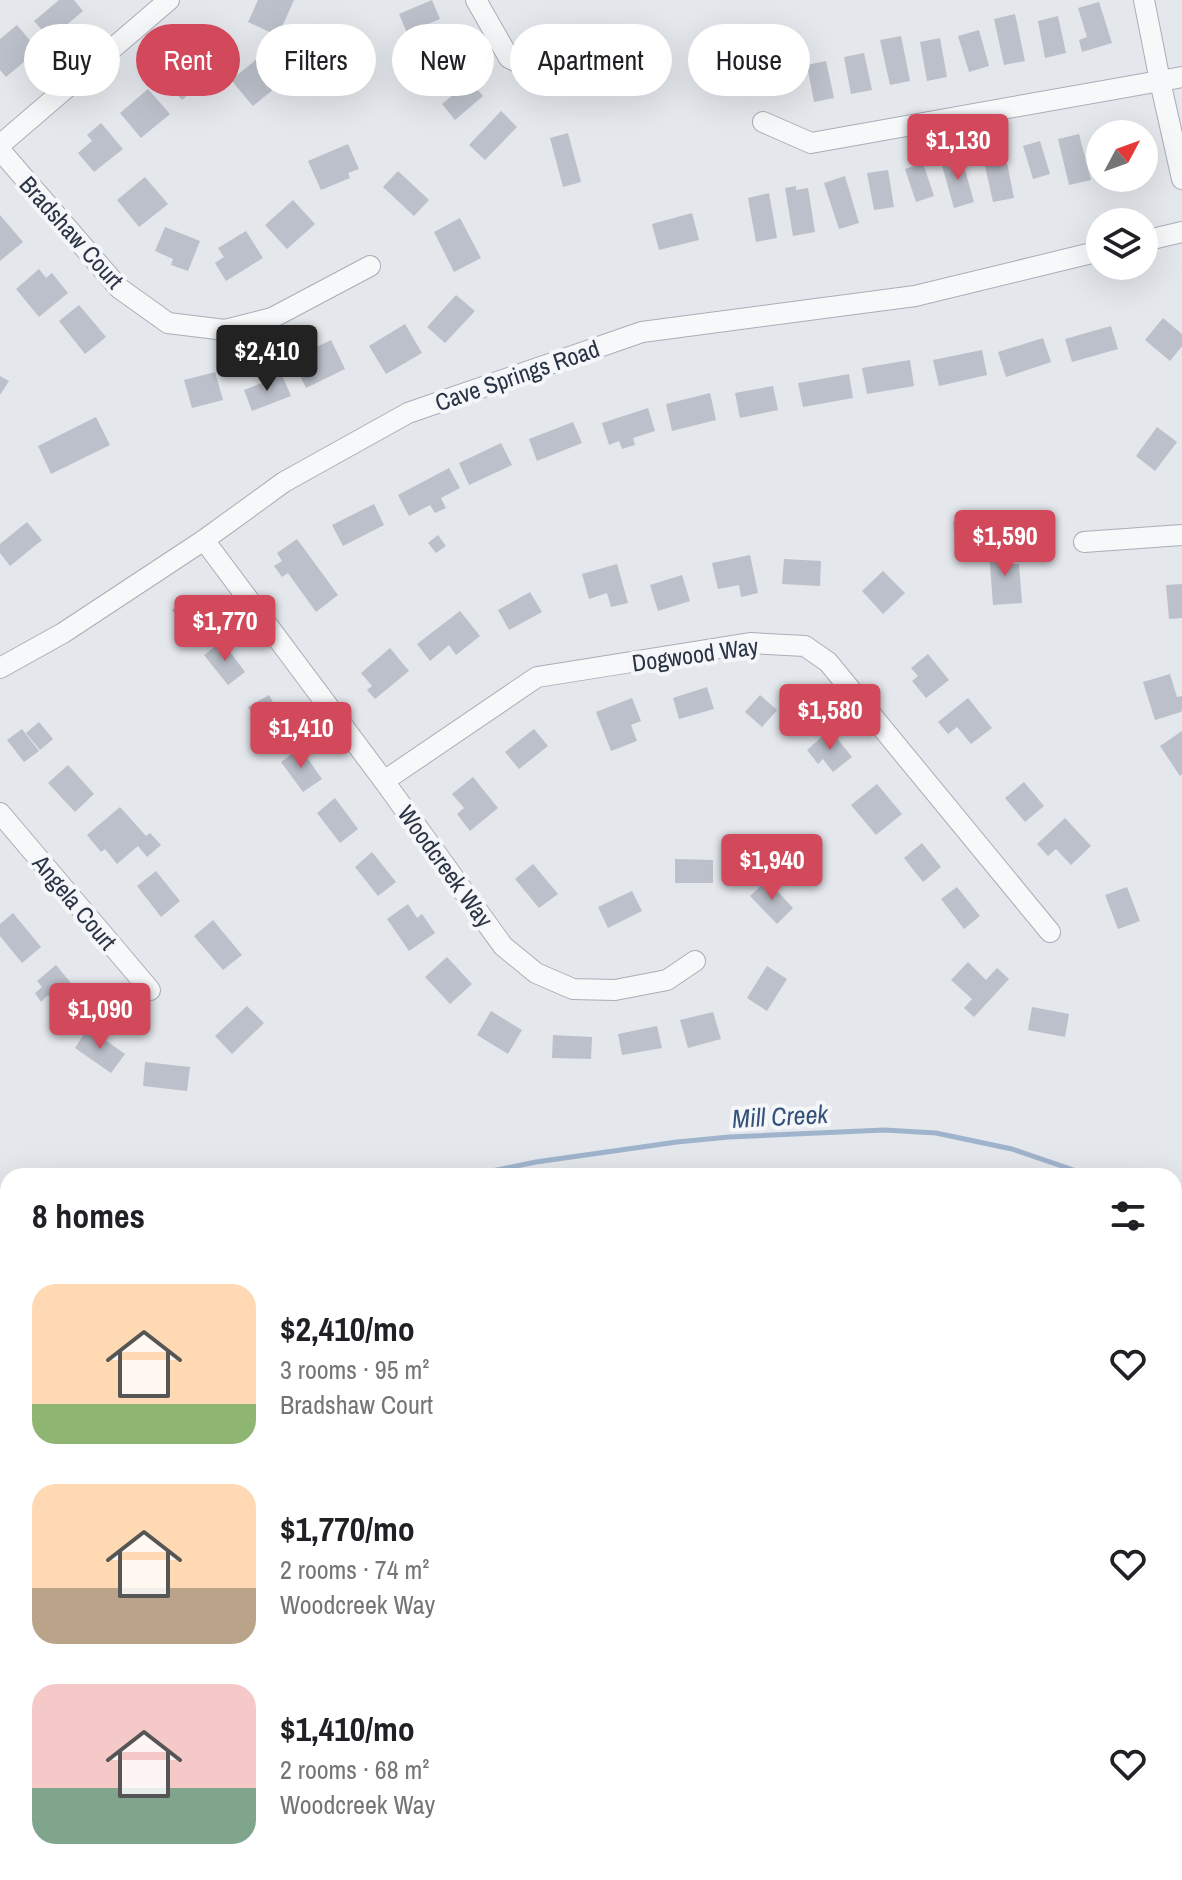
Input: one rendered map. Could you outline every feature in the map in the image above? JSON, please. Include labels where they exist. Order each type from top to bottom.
[{"type":"street","points":[[0,147],[169,0]]},
{"type":"street","points":[[476,0],[510,58]]},
{"type":"street","points":[[1144,0],[1182,179]]},
{"type":"street","points":[[763,122],[811,143],[1182,77]]},
{"type":"street","name":"Bradshaw Court","points":[[0,147],[119,288],[168,323],[225,330],[272,318],[370,266]]},
{"type":"street","points":[[1158,238],[1182,232]]},
{"type":"street","name":"Cave Springs Road","points":[[0,668],[63,633],[204,540],[284,482],[408,413],[642,332],[915,296],[1086,254]]},
{"type":"street","points":[[1084,542],[1182,535]]},
{"type":"street","name":"Woodcreek Way","points":[[204,540],[503,946],[536,973],[573,989],[615,990],[667,980],[695,961]]},
{"type":"street","name":"Dogwood Way","points":[[384,781],[537,677],[750,643],[805,646],[828,662],[1050,932]]},
{"type":"street","name":"Angela Court","points":[[0,813],[150,990]]},
{"type":"building","points":[[59,0],[74,0],[83,11],[68,24],[37,24],[34,21]]},
{"type":"building","points":[[258,0],[294,0],[283,24],[256,26],[248,22]]},
{"type":"building","points":[[432,0],[440,19],[428,24],[403,24],[399,14]]},
{"type":"building","points":[[1099,2],[1112,43],[1082,52],[1079,40],[1087,37],[1078,8]]},
{"type":"building","points":[[1015,14],[1025,61],[1004,65],[994,19]]},
{"type":"building","points":[[1058,16],[1066,53],[1045,58],[1038,21]]},
{"type":"building","points":[[17,25],[24,33],[24,62],[6,77],[0,70],[0,39]]},
{"type":"building","points":[[979,30],[989,66],[969,72],[958,36]]},
{"type":"building","points":[[901,36],[910,81],[890,85],[880,40]]},
{"type":"building","points":[[940,38],[947,77],[927,81],[920,42]]},
{"type":"building","points":[[864,53],[872,90],[851,94],[844,57]]},
{"type":"building","points":[[256,60],[256,96],[265,96],[253,106],[240,91],[240,73]]},
{"type":"building","points":[[826,61],[834,98],[814,102],[810,64]]},
{"type":"building","points":[[140,96],[154,96],[170,114],[141,138],[120,113]]},
{"type":"building","points":[[452,96],[483,96],[455,120],[442,104]]},
{"type":"building","points":[[501,111],[517,127],[485,160],[469,145]]},
{"type":"building","points":[[101,123],[123,149],[94,172],[78,153],[92,141],[87,135]]},
{"type":"building","points":[[568,133],[581,182],[563,187],[550,138]]},
{"type":"building","points":[[1079,134],[1086,161],[1086,181],[1069,185],[1058,139]]},
{"type":"building","points":[[1040,141],[1050,174],[1033,179],[1023,146]]},
{"type":"building","points":[[348,144],[359,169],[348,173],[350,178],[321,190],[308,161]]},
{"type":"building","points":[[1004,147],[1014,198],[993,202],[982,152]]},
{"type":"building","points":[[961,156],[974,202],[954,208],[941,162]]},
{"type":"building","points":[[923,163],[934,196],[916,202],[905,169]]},
{"type":"building","points":[[888,170],[894,207],[874,210],[867,173]]},
{"type":"building","points":[[398,171],[429,200],[414,216],[383,187]]},
{"type":"building","points":[[845,176],[859,223],[839,229],[824,183]]},
{"type":"building","points":[[145,177],[168,204],[139,227],[117,200]]},
{"type":"building","points":[[796,186],[796,190],[808,188],[815,232],[793,236],[785,188]]},
{"type":"building","points":[[769,193],[777,238],[756,242],[748,198]]},
{"type":"building","points":[[293,200],[315,224],[287,249],[265,225]]},
{"type":"building","points":[[692,213],[699,240],[659,250],[652,224]]},
{"type":"building","points":[[0,215],[23,242],[0,261]]},
{"type":"building","points":[[460,218],[481,258],[454,272],[434,232]]},
{"type":"building","points":[[165,227],[200,241],[188,271],[171,265],[173,259],[155,251]]},
{"type":"building","points":[[246,231],[263,258],[226,281],[215,263],[224,257],[218,248]]},
{"type":"building","points":[[39,269],[46,278],[52,273],[68,293],[39,317],[16,289]]},
{"type":"building","points":[[456,295],[475,311],[445,343],[427,327]]},
{"type":"building","points":[[79,305],[106,337],[85,354],[59,321]]},
{"type":"building","points":[[1163,318],[1182,334],[1182,346],[1170,361],[1145,340]]},
{"type":"building","points":[[405,324],[422,353],[386,374],[369,346]]},
{"type":"building","points":[[1111,326],[1118,349],[1072,362],[1065,339]]},
{"type":"building","points":[[1043,338],[1051,362],[1006,377],[998,352]]},
{"type":"building","points":[[331,340],[345,369],[306,388],[292,359]]},
{"type":"building","points":[[982,350],[987,375],[939,386],[933,360]]},
{"type":"building","points":[[910,360],[914,386],[867,394],[862,368]]},
{"type":"building","points":[[215,372],[223,400],[192,408],[184,380]]},
{"type":"building","points":[[849,374],[853,398],[803,407],[798,383]]},
{"type":"building","points":[[282,375],[291,396],[252,411],[244,390]]},
{"type":"building","points":[[0,376],[9,381],[0,395]]},
{"type":"building","points":[[773,386],[778,410],[740,418],[735,393]]},
{"type":"building","points":[[710,393],[716,420],[672,431],[666,404]]},
{"type":"building","points":[[648,408],[655,431],[633,438],[635,445],[622,449],[619,441],[609,445],[602,423]]},
{"type":"building","points":[[96,417],[110,445],[51,474],[38,446]]},
{"type":"building","points":[[573,422],[582,443],[537,461],[529,439]]},
{"type":"building","points":[[1157,427],[1177,442],[1155,471],[1136,456]]},
{"type":"building","points":[[501,443],[512,465],[469,485],[459,463]]},
{"type":"building","points":[[449,468],[460,488],[441,498],[446,508],[435,513],[430,505],[409,516],[398,495]]},
{"type":"building","points":[[374,504],[384,525],[343,546],[332,525]]},
{"type":"building","points":[[972,520],[975,547],[956,549],[953,522]]},
{"type":"building","points":[[27,522],[42,540],[10,566],[0,553],[0,544]]},
{"type":"building","points":[[438,535],[446,546],[436,553],[428,543]]},
{"type":"building","points":[[297,539],[338,595],[316,612],[288,573],[282,577],[274,566],[282,561],[277,553]]},
{"type":"building","points":[[1013,550],[1013,564],[1019,564],[1022,603],[993,605],[989,552]]},
{"type":"building","points":[[750,555],[758,593],[741,597],[739,585],[718,589],[712,563]]},
{"type":"building","points":[[784,559],[821,561],[820,586],[782,584]]},
{"type":"building","points":[[617,564],[628,603],[611,607],[607,593],[589,599],[582,574]]},
{"type":"building","points":[[883,571],[905,593],[883,614],[862,591]]},
{"type":"building","points":[[682,575],[690,601],[658,611],[650,585]]},
{"type":"building","points":[[1182,584],[1182,618],[1169,619],[1166,585]]},
{"type":"building","points":[[530,592],[542,612],[509,630],[498,610]]},
{"type":"building","points":[[191,595],[215,625],[196,640],[172,610]]},
{"type":"building","points":[[460,611],[480,636],[456,655],[449,645],[430,661],[417,644]]},
{"type":"building","points":[[222,641],[245,672],[228,685],[204,655]]},
{"type":"building","points":[[390,648],[409,671],[375,699],[367,690],[372,686],[361,673]]},
{"type":"building","points":[[928,654],[949,680],[926,698],[912,681],[918,676],[911,668]]},
{"type":"building","points":[[1170,674],[1177,697],[1182,696],[1182,710],[1155,720],[1143,682]]},
{"type":"building","points":[[707,687],[714,709],[679,719],[673,698]]},
{"type":"building","points":[[269,695],[286,725],[265,737],[248,707]]},
{"type":"building","points":[[760,695],[777,710],[762,727],[745,712]]},
{"type":"building","points":[[632,698],[641,721],[631,725],[637,741],[611,751],[596,712]]},
{"type":"building","points":[[968,698],[992,728],[971,744],[957,727],[948,734],[938,722]]},
{"type":"building","points":[[39,722],[53,739],[40,750],[26,733]]},
{"type":"building","points":[[22,729],[39,751],[24,762],[7,740]]},
{"type":"building","points":[[534,729],[548,746],[519,769],[505,752]]},
{"type":"building","points":[[830,730],[852,757],[833,772],[823,759],[818,764],[807,750]]},
{"type":"building","points":[[1182,731],[1182,774],[1180,776],[1160,746]]},
{"type":"building","points":[[300,748],[322,779],[303,792],[281,762]]},
{"type":"building","points":[[68,765],[94,794],[75,812],[48,783]]},
{"type":"building","points":[[473,777],[498,808],[470,831],[457,814],[464,808],[452,794]]},
{"type":"building","points":[[1024,782],[1044,806],[1025,822],[1005,798]]},
{"type":"building","points":[[877,784],[902,814],[876,835],[851,805]]},
{"type":"building","points":[[335,798],[358,829],[340,843],[317,813]]},
{"type":"building","points":[[120,807],[146,836],[150,833],[161,845],[147,857],[138,846],[117,864],[105,849],[101,852],[87,835]]},
{"type":"building","points":[[1065,818],[1091,846],[1071,865],[1056,849],[1048,856],[1037,844]]},
{"type":"building","points":[[922,843],[941,867],[923,882],[904,858]]},
{"type":"building","points":[[372,852],[396,882],[378,896],[355,867]]},
{"type":"building","points":[[675,859],[713,860],[713,883],[675,883]]},
{"type":"building","points":[[533,864],[558,894],[539,908],[515,879]]},
{"type":"building","points":[[156,871],[180,901],[161,917],[137,886]]},
{"type":"building","points":[[767,880],[793,908],[777,924],[750,896]]},
{"type":"building","points":[[957,887],[980,916],[964,929],[941,899]]},
{"type":"building","points":[[1127,887],[1140,921],[1118,929],[1105,895]]},
{"type":"building","points":[[632,891],[642,911],[608,928],[598,907]]},
{"type":"building","points":[[408,904],[417,918],[422,914],[435,933],[409,951],[387,919]]},
{"type":"building","points":[[13,913],[41,947],[22,963],[0,936],[0,924]]},
{"type":"building","points":[[213,920],[242,955],[223,970],[194,936]]},
{"type":"building","points":[[447,957],[472,984],[450,1004],[425,977]]},
{"type":"building","points":[[968,962],[986,980],[997,968],[1009,979],[974,1017],[964,1008],[972,999],[951,980]]},
{"type":"building","points":[[56,965],[84,999],[64,1015],[48,995],[41,1002],[35,993],[42,987],[37,981]]},
{"type":"building","points":[[767,966],[787,979],[767,1011],[747,998]]},
{"type":"building","points":[[247,1006],[264,1023],[232,1054],[215,1036]]},
{"type":"building","points":[[1032,1007],[1069,1014],[1065,1037],[1028,1030]]},
{"type":"building","points":[[491,1011],[522,1030],[508,1054],[477,1035]]},
{"type":"building","points":[[713,1012],[721,1039],[688,1048],[680,1020]]},
{"type":"building","points":[[657,1026],[662,1048],[622,1055],[618,1034]]},
{"type":"building","points":[[88,1028],[125,1054],[111,1073],[75,1048]]},
{"type":"building","points":[[553,1035],[592,1037],[591,1059],[552,1058]]},
{"type":"building","points":[[145,1062],[190,1067],[187,1091],[143,1086]]},
{"type":"waterway","name":"Mill Creek","points":[[506,1168],[677,1142],[884,1130],[936,1133],[1012,1149],[1068,1168]]}]
